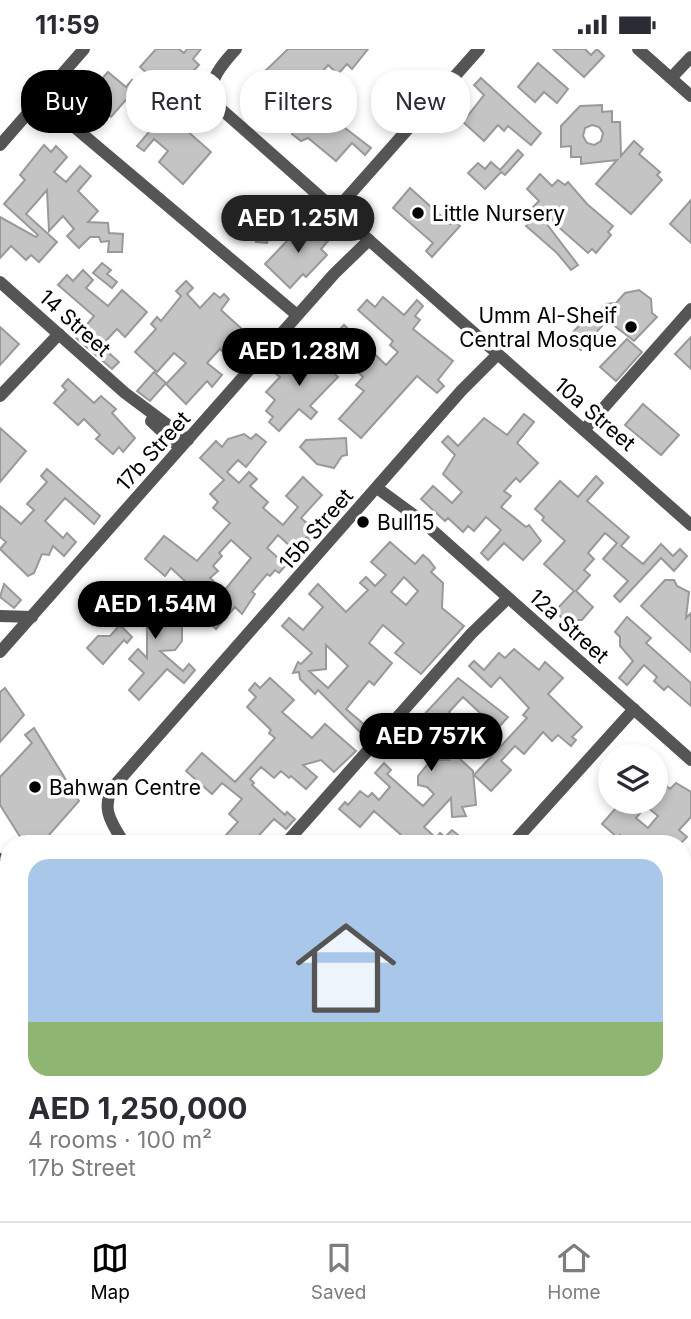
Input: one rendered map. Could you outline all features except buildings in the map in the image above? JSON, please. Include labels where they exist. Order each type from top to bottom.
[{"type":"street","points":[[66,70],[84,49]]},
{"type":"street","name":"10a Street","points":[[236,49],[213,79],[213,96],[222,110],[691,525]]},
{"type":"street","points":[[336,210],[479,49]]},
{"type":"street","points":[[638,49],[691,96]]},
{"type":"street","points":[[674,81],[691,57]]},
{"type":"street","points":[[674,81],[691,67]]},
{"type":"street","points":[[0,145],[21,122]]},
{"type":"street","points":[[86,133],[295,318]]},
{"type":"street","name":"17b Street","points":[[2,645],[32,617],[367,238]]},
{"type":"street","name":"14 Street","points":[[0,282],[184,444]]},
{"type":"street","points":[[584,430],[691,309]]},
{"type":"street","points":[[0,396],[56,331]]},
{"type":"street","name":"15b Street","points":[[119,835],[107,813],[108,796],[115,785],[381,484],[494,351]]},
{"type":"street","name":"12a Street","points":[[381,484],[691,760]]},
{"type":"street","points":[[293,835],[505,595]]},
{"type":"street","points":[[0,616],[32,617]]},
{"type":"street","points":[[520,835],[631,707]]},
{"type":"place","name":"Little Nursery","points":[[418,213]]},
{"type":"place","name":"Umm Al-Sheif Central Mosque","points":[[631,327]]},
{"type":"place","name":"Bull15","points":[[363,522]]},
{"type":"place","name":"Bahwan Centre","points":[[35,787]]}]
